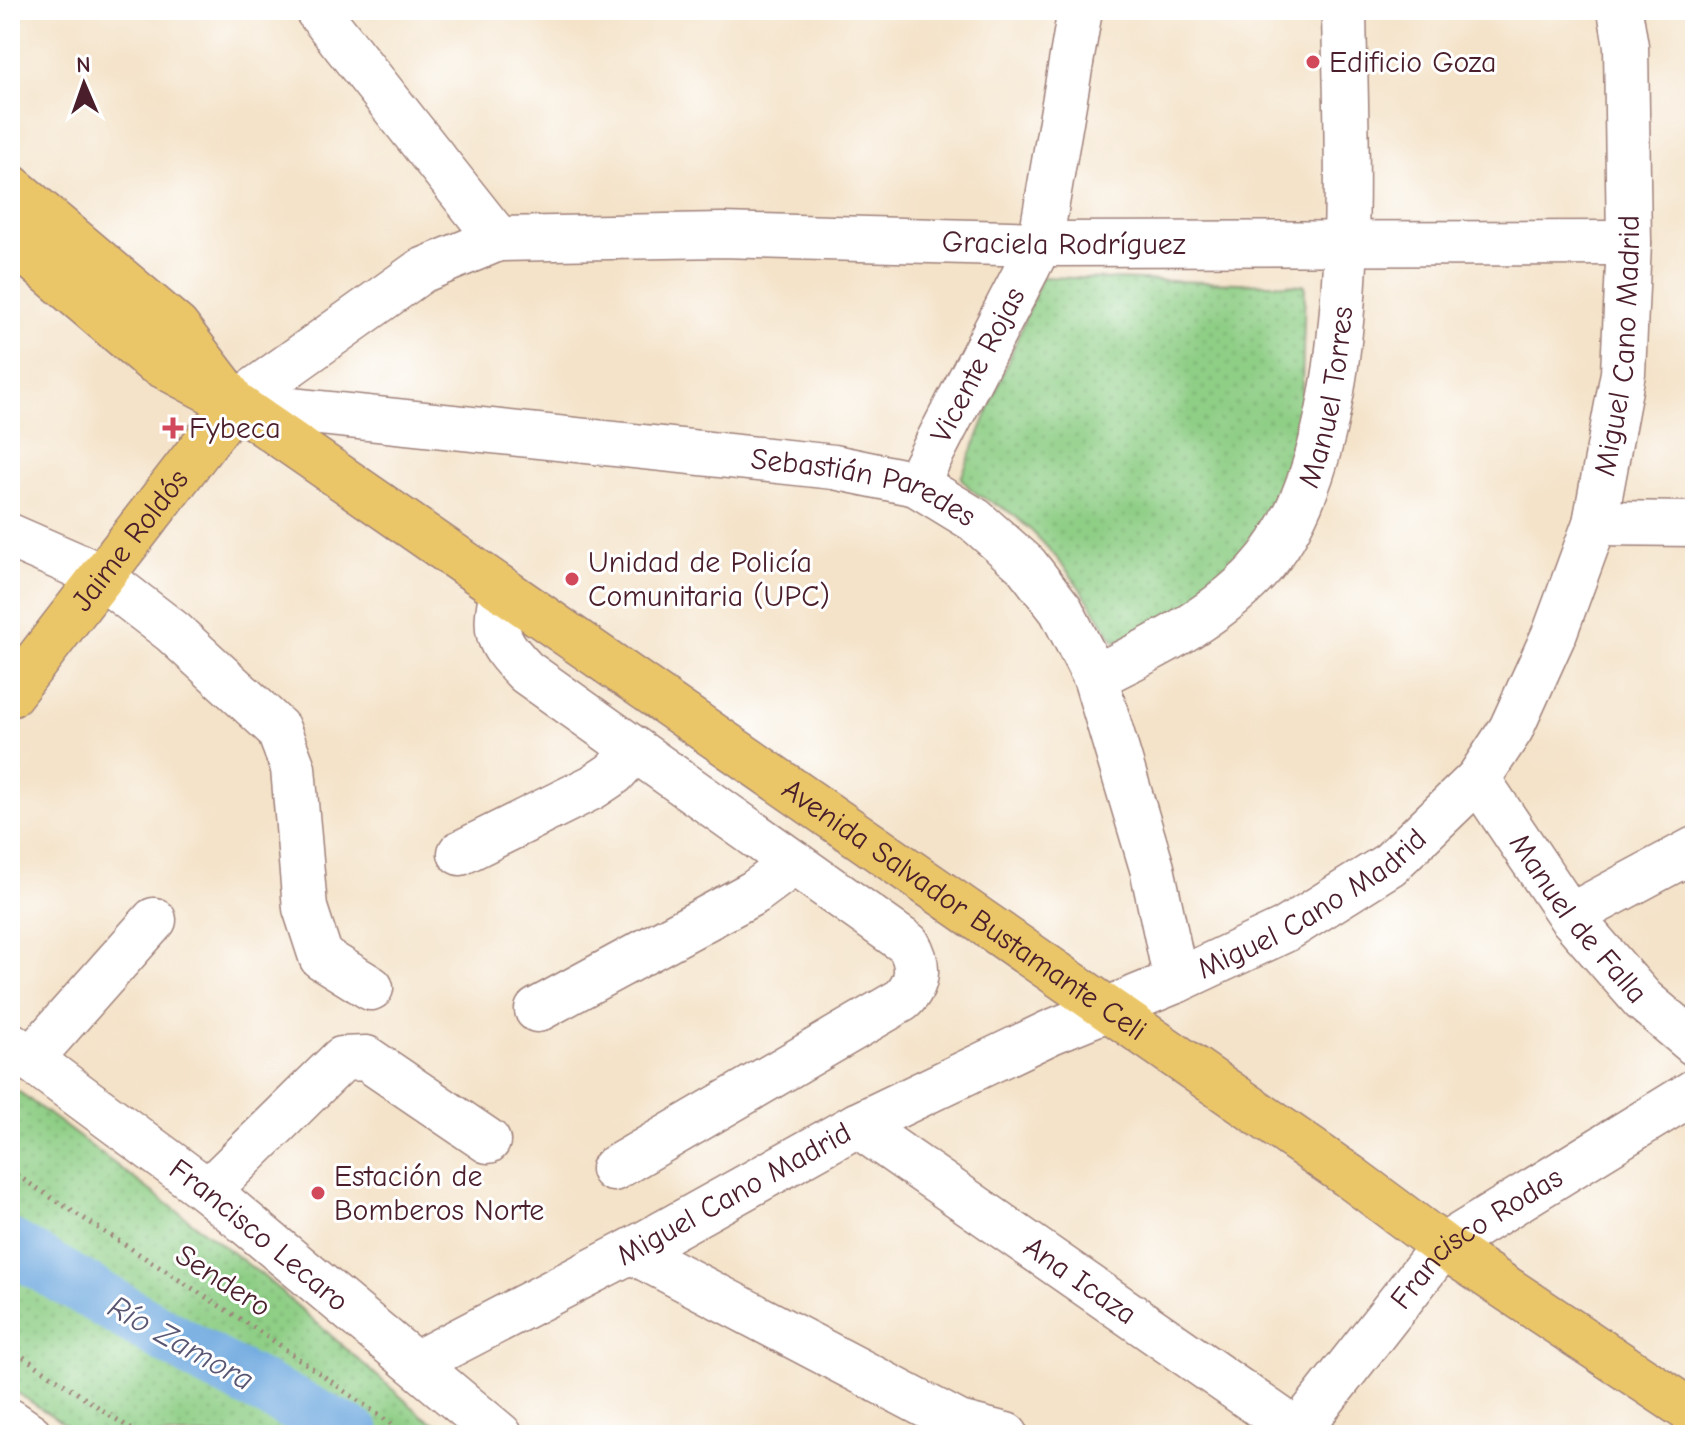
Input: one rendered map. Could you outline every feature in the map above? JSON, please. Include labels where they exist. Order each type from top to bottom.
[{"type":"main road","name":"Avenida Salvador Bustamante Celi","points":[[10,186],[177,327],[235,404]]},
{"type":"main road","name":"Avenida Salvador Bustamante Celi","points":[[10,239],[152,360],[235,404],[1349,1176],[1443,1246],[1695,1414]]},
{"type":"main road","name":"Jaime Roldós","points":[[10,695],[99,575],[235,404]]},
{"type":"street","points":[[317,10],[498,239]]},
{"type":"street","name":"Vicente Rojas","points":[[916,484],[1040,244],[1080,10]]},
{"type":"street","name":"Manuel Torres","points":[[1095,677],[1208,615],[1258,571],[1295,516],[1326,433],[1348,245],[1344,10]]},
{"type":"street","name":"Miguel Cano Madrid","points":[[416,1363],[631,1251],[857,1125],[1051,1032],[1176,981],[1285,930],[1390,864],[1478,779],[1511,729],[1555,632],[1595,523],[1623,373],[1629,243],[1626,46],[1620,10]]},
{"type":"street","name":"Graciela Rodríguez","points":[[498,239],[722,235],[1040,244],[1629,243]]},
{"type":"street","name":"Jaime Roldós","points":[[235,404],[421,271],[498,239]]},
{"type":"street","name":"Sebastián Paredes","points":[[235,404],[834,467],[916,484],[975,520],[1026,565],[1061,610],[1095,677],[1152,868],[1176,981]]},
{"type":"street","points":[[1595,523],[1695,524]]},
{"type":"street","points":[[10,536],[99,575],[173,632],[278,729],[293,768],[305,908],[321,957],[371,988]]},
{"type":"street","points":[[502,589],[496,626],[501,646],[526,672],[908,944],[916,965],[909,993],[613,1169]]},
{"type":"street","points":[[460,853],[593,787],[614,773],[635,750]]},
{"type":"street","name":"Manuel de Falla","points":[[1478,779],[1570,916],[1643,1000],[1695,1044]]},
{"type":"street","points":[[1570,916],[1695,849]]},
{"type":"street","points":[[537,1010],[755,892],[794,863]]},
{"type":"street","points":[[20,1052],[154,920]]},
{"type":"street","name":"Francisco Lecaro","points":[[20,1052],[208,1191],[500,1435]]},
{"type":"street","points":[[208,1191],[342,1059],[354,1056],[366,1058],[488,1141]]},
{"type":"street","name":"Francisco Rodas","points":[[1300,1433],[1443,1246],[1695,1091]]},
{"type":"street","name":"Ana Icaza","points":[[857,1125],[1300,1433]]},
{"type":"street","points":[[631,1251],[956,1429],[1006,1435]]},
{"type":"street","points":[[10,1421],[30,1435]]},
{"type":"path","name":"Sendero","points":[[10,1171],[268,1337],[407,1435]]},
{"type":"path","points":[[10,1348],[140,1435]]},
{"type":"green space","points":[[1042,277],[1305,285],[1301,421],[1287,482],[1255,548],[1195,605],[1115,642],[1082,591],[1031,530],[1008,511],[980,496],[961,478]]},
{"type":"green space","points":[[10,1085],[262,1275],[424,1417],[457,1435],[81,1435],[10,1388]]},
{"type":"waterway","name":"Río Zamora","points":[[10,1246],[211,1362],[354,1435]]},
{"type":"place","name":"Edificio Goza","points":[[1313,62]]},
{"type":"place","name":"Fybeca","points":[[173,428]]},
{"type":"place","name":"Unidad de Policía Comunitaria (UPC)","points":[[572,579]]},
{"type":"place","name":"Estación de Bomberos Norte","points":[[318,1193]]}]
